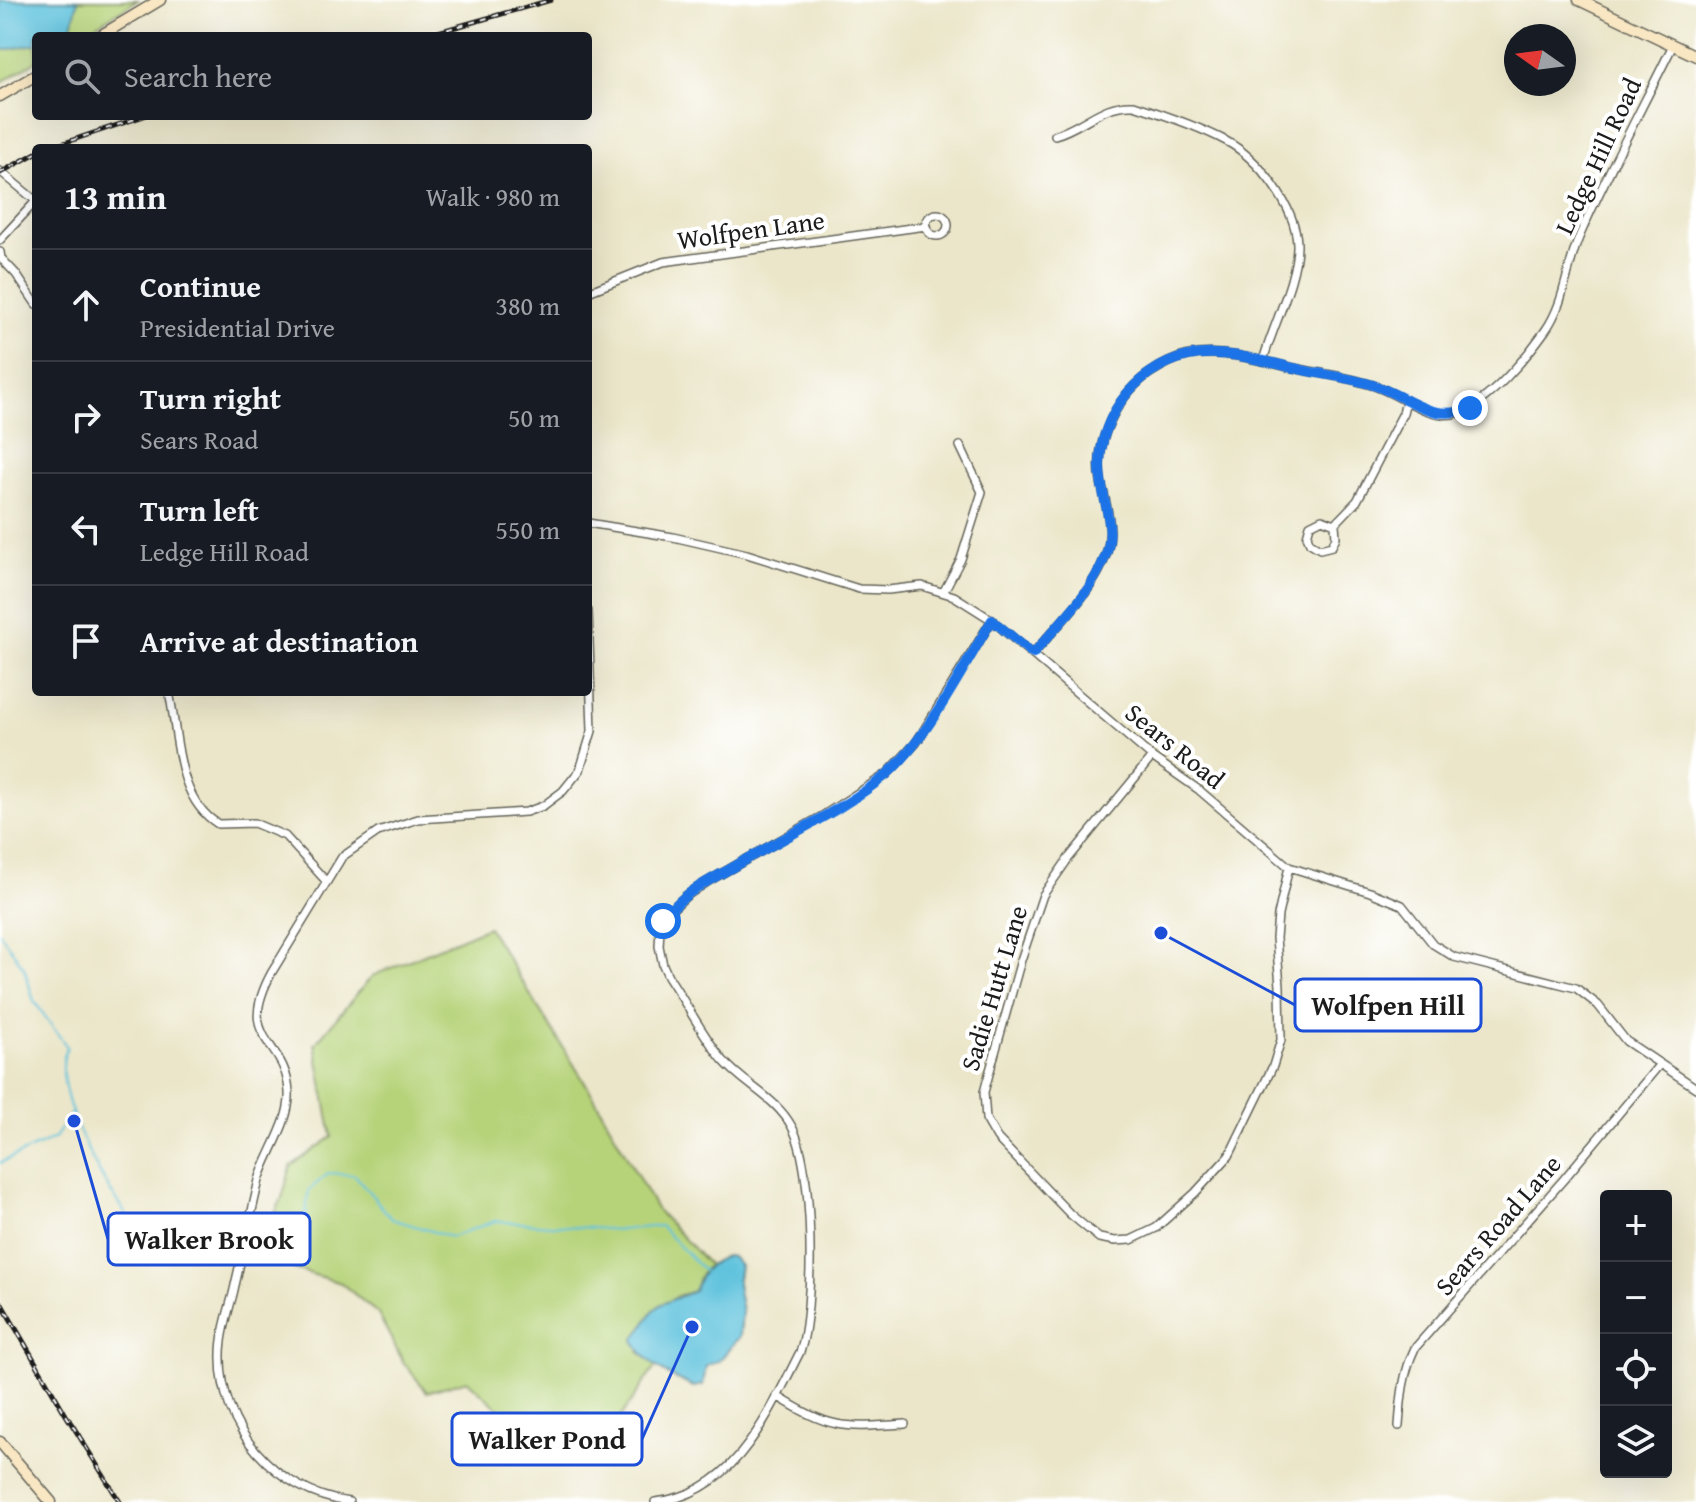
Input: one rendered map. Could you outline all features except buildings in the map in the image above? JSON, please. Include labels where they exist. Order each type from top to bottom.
[{"type":"main road","points":[[107,32],[160,0]]},
{"type":"main road","points":[[1581,0],[1696,56]]},
{"type":"main road","points":[[0,96],[32,77]]},
{"type":"main road","points":[[0,1442],[51,1502]]},
{"type":"street","name":"Ledge Hill Road","points":[[1033,654],[1078,601],[1105,556],[1110,541],[1108,511],[1100,477],[1102,450],[1111,419],[1126,393],[1172,360],[1192,355],[1244,357],[1350,378],[1443,415],[1470,408],[1489,394],[1544,332],[1564,295],[1578,238],[1673,45]]},
{"type":"street","points":[[1055,135],[1079,127],[1108,107],[1134,105],[1228,142],[1257,168],[1284,198],[1293,219],[1297,245],[1292,274],[1263,361]]},
{"type":"street","points":[[0,171],[32,198]]},
{"type":"street","points":[[0,240],[32,205]]},
{"type":"street","name":"Wolfpen Lane","points":[[592,290],[653,265],[926,226]]},
{"type":"street","points":[[0,252],[1,258],[32,298]]},
{"type":"street","points":[[1335,524],[1322,519],[1310,525],[1307,536],[1310,543],[1320,549],[1332,546],[1336,537],[1335,524],[1357,501],[1403,413],[1406,400]]},
{"type":"street","points":[[944,591],[961,559],[982,492],[960,446]]},
{"type":"street","name":"Sears Road","points":[[592,524],[673,537],[747,554],[859,589],[922,586],[944,591],[992,620],[1152,757],[1199,790],[1289,867],[1398,902],[1408,910],[1433,944],[1454,957],[1576,988],[1598,1005],[1626,1041],[1696,1088]]},
{"type":"street","points":[[655,1502],[684,1497],[718,1478],[749,1444],[800,1352],[809,1318],[809,1247],[803,1159],[794,1129],[783,1112],[723,1059],[668,976],[660,954],[660,929],[668,913],[686,896],[887,774],[916,743],[992,620]]},
{"type":"street","points":[[170,696],[184,772],[204,812],[218,824],[254,823],[285,836],[326,881]]},
{"type":"street","points":[[349,1502],[325,1498],[295,1484],[267,1465],[252,1448],[231,1411],[221,1374],[220,1352],[259,1180],[289,1106],[288,1079],[260,1030],[258,1007],[264,987],[342,857],[378,832],[441,817],[526,812],[543,806],[563,791],[580,770],[592,731],[591,696]]},
{"type":"street","name":"Sadie Hutt Lane","points":[[1152,757],[1068,859],[1043,895],[984,1092],[986,1119],[997,1138],[1070,1214],[1099,1238],[1131,1240],[1156,1228],[1195,1193],[1229,1156],[1273,1066],[1281,1040],[1276,938],[1289,867]]},
{"type":"street","name":"Sears Road Lane","points":[[1399,1426],[1407,1364],[1415,1348],[1564,1179],[1660,1064]]},
{"type":"street","points":[[777,1396],[831,1425],[905,1424]]},
{"type":"green space","points":[[0,0],[138,0],[85,32],[32,32],[32,63],[0,83]]},
{"type":"green space","points":[[488,927],[594,1097],[656,1209],[709,1265],[699,1277],[695,1291],[680,1295],[653,1311],[639,1352],[656,1366],[612,1429],[558,1457],[523,1431],[467,1380],[427,1392],[404,1363],[378,1314],[341,1283],[295,1269],[261,1245],[282,1198],[291,1166],[332,1137],[315,1044],[372,976]]},
{"type":"water","points":[[0,0],[78,0],[71,27],[67,32],[32,32],[32,45],[0,49]]},
{"type":"water","points":[[726,1256],[732,1257],[740,1266],[737,1284],[742,1312],[740,1336],[719,1361],[706,1366],[703,1385],[694,1387],[652,1363],[634,1340],[653,1311],[661,1304],[694,1291],[706,1269]]},
{"type":"waterway","points":[[0,933],[24,968],[34,1001],[67,1047],[63,1064],[64,1084],[78,1129],[100,1173],[134,1227],[148,1236],[172,1243],[237,1248]]},
{"type":"waterway","points":[[0,1163],[55,1138],[71,1113]]},
{"type":"waterway","points":[[250,1248],[276,1247],[304,1229],[309,1190],[329,1173],[355,1175],[392,1219],[451,1237],[495,1221],[620,1230],[660,1226],[704,1271]]},
{"type":"railway","points":[[438,32],[551,0]]},
{"type":"railway","points":[[61,144],[132,120]]},
{"type":"railway","points":[[0,173],[32,155]]},
{"type":"railway","points":[[0,1301],[120,1502]]},
{"type":"place","name":"Wolfpen Hill","points":[[1161,933]]},
{"type":"place","name":"Walker Brook","points":[[74,1121]]},
{"type":"place","name":"Walker Pond","points":[[692,1327]]},
{"type":"route","points":[[663,921],[677,903],[707,882],[824,815],[887,774],[916,743],[992,620],[1033,654],[1078,601],[1105,556],[1110,541],[1108,511],[1100,477],[1105,435],[1119,403],[1147,375],[1172,360],[1192,355],[1244,357],[1350,378],[1443,415],[1470,408]]}]
